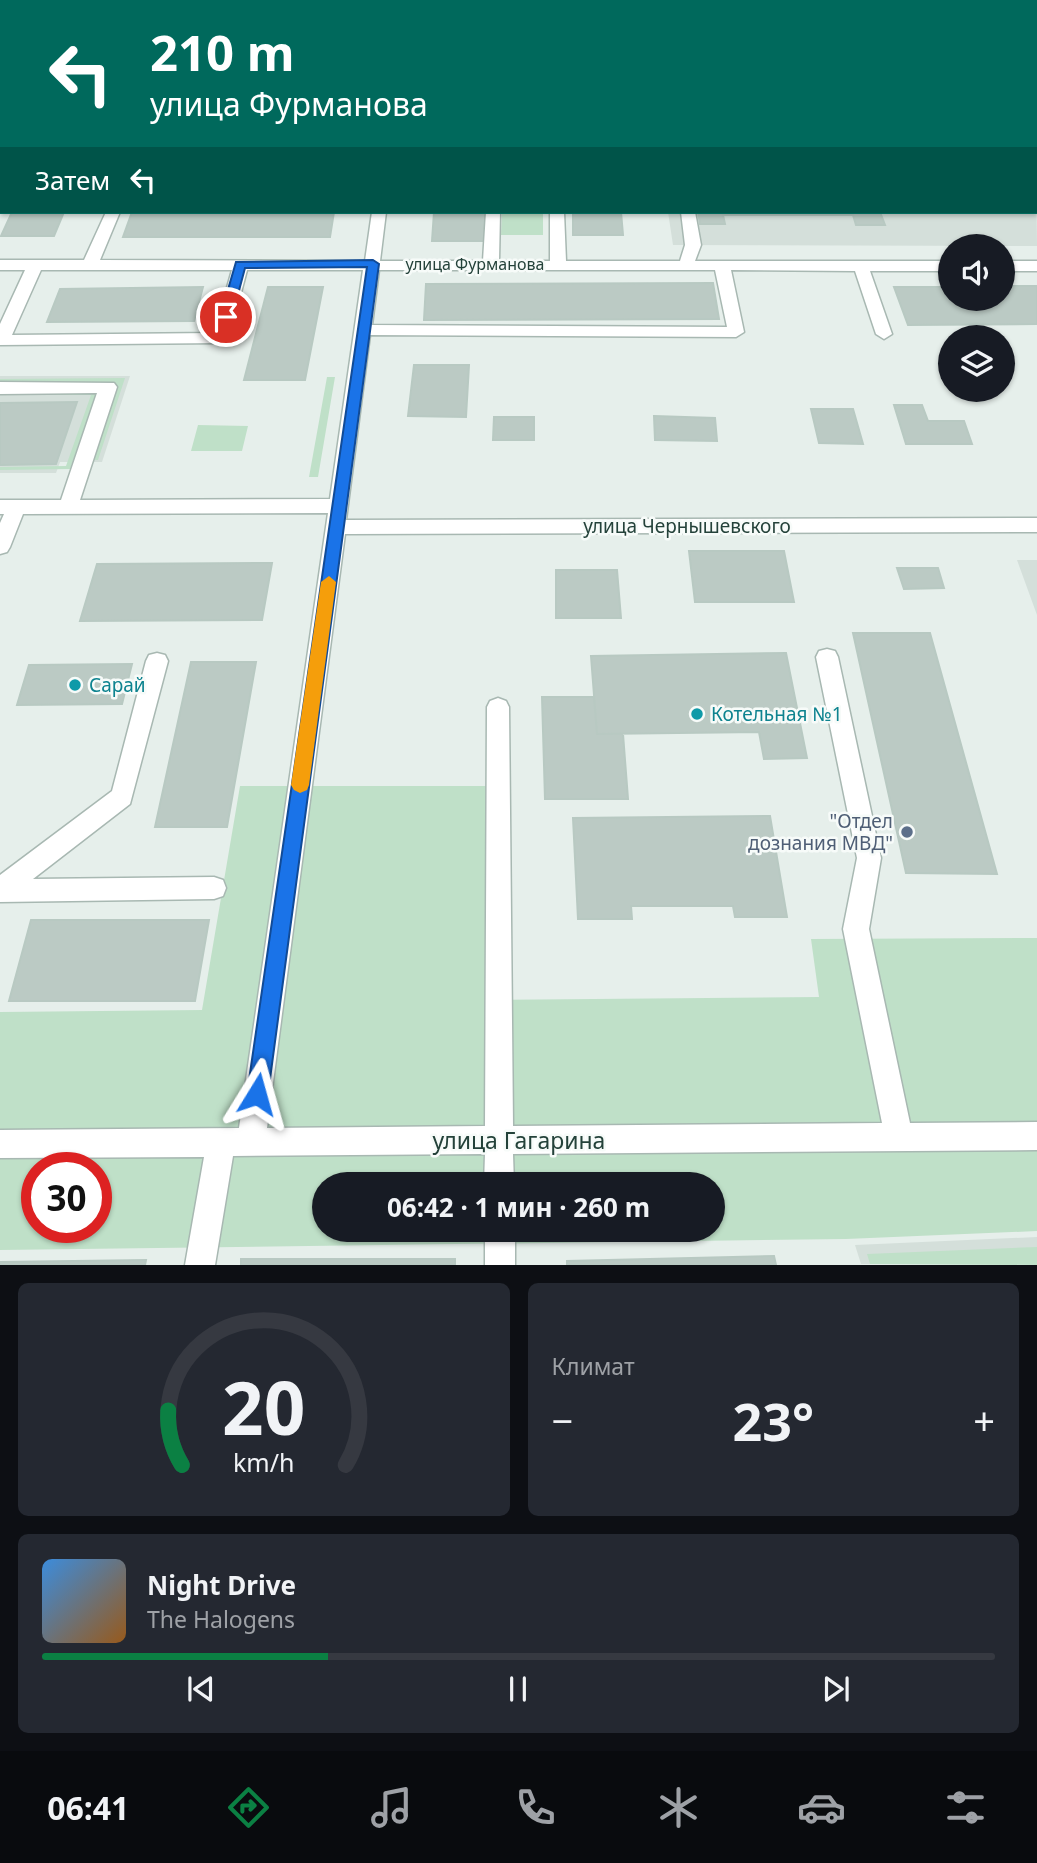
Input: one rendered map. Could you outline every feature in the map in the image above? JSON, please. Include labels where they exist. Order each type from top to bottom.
[{"type":"street","points":[[90,265],[112,214]]},
{"type":"street","points":[[251,1143],[379,214]]},
{"type":"street","points":[[491,264],[493,214]]},
{"type":"street","points":[[557,214],[558,265]]},
{"type":"street","points":[[686,265],[692,245],[688,214]]},
{"type":"street","points":[[35,265],[1,340],[221,338],[240,264]]},
{"type":"street","name":"улица Фурманова","points":[[0,265],[938,266]]},
{"type":"street","points":[[364,330],[736,332],[722,265]]},
{"type":"street","points":[[861,266],[884,334]]},
{"type":"street","points":[[1015,266],[1037,266]]},
{"type":"street","points":[[0,388],[108,387],[68,507]]},
{"type":"street","points":[[0,547],[8,507]]},
{"type":"street","name":"улица Чернышевского","points":[[8,507],[338,516],[1037,525]]},
{"type":"street","points":[[827,657],[869,858],[856,929],[899,1137]]},
{"type":"street","points":[[0,890],[122,797],[157,661]]},
{"type":"street","points":[[498,707],[499,1172]]},
{"type":"street","points":[[0,890],[214,888]]},
{"type":"street","name":"улица Гагарина","points":[[0,1144],[1037,1136]]},
{"type":"street","points":[[200,1265],[221,1142]]},
{"type":"street","points":[[500,1242],[500,1265]]},
{"type":"shaded area","points":[[668,214],[1037,214],[1037,246],[1015,246],[1015,234],[938,234],[938,246],[673,245]]},
{"type":"shaded area","points":[[0,376],[130,376],[102,462],[60,462],[56,473],[0,473]]},
{"type":"shaded area","points":[[1017,560],[1037,560],[1037,615]]},
{"type":"shaded area","points":[[1037,1237],[1037,1264],[861,1264],[855,1245]]},
{"type":"green space","points":[[502,214],[543,214],[543,235],[501,235]]},
{"type":"green space","points":[[327,377],[335,377],[318,477],[309,477]]},
{"type":"green space","points":[[125,378],[98,460],[89,460],[113,385],[0,385],[0,379]]},
{"type":"green space","points":[[0,391],[97,391],[70,469],[0,470],[0,467],[66,466],[91,395],[0,395]]},
{"type":"green space","points":[[198,425],[248,426],[242,451],[191,451]]},
{"type":"green space","points":[[240,786],[493,786],[491,1000],[819,997],[811,939],[1037,938],[1037,1231],[846,1239],[725,1241],[725,1172],[312,1172],[312,1242],[615,1242],[0,1250],[0,1012],[202,1010]]},
{"type":"green space","points":[[1037,1247],[1037,1265],[870,1264],[867,1254]]},
{"type":"building","points":[[11,214],[63,214],[54,236],[1,236]]},
{"type":"building","points":[[131,214],[334,214],[330,237],[123,237]]},
{"type":"building","points":[[434,214],[487,214],[487,241],[432,241]]},
{"type":"building","points":[[573,214],[621,214],[623,235],[573,235]]},
{"type":"building","points":[[698,214],[881,214],[885,225],[856,225],[853,215],[723,215],[725,224],[700,224]]},
{"type":"building","points":[[713,283],[719,319],[424,320],[426,284]]},
{"type":"building","points":[[1015,286],[1037,286],[1037,324],[908,325],[894,287],[938,287],[938,311],[1015,311]]},
{"type":"building","points":[[203,287],[194,321],[47,322],[60,289]]},
{"type":"building","points":[[268,287],[323,287],[305,380],[244,380]]},
{"type":"building","points":[[414,365],[469,365],[466,417],[408,416]]},
{"type":"building","points":[[77,402],[56,464],[0,465],[0,403]]},
{"type":"building","points":[[894,405],[922,405],[928,421],[964,421],[972,444],[906,444]]},
{"type":"building","points":[[811,409],[853,409],[863,444],[819,443]]},
{"type":"building","points":[[654,416],[715,418],[717,441],[655,440]]},
{"type":"building","points":[[494,417],[534,417],[534,440],[493,440]]},
{"type":"building","points":[[689,551],[784,551],[794,602],[695,602]]},
{"type":"building","points":[[272,563],[262,620],[80,621],[97,564]]},
{"type":"building","points":[[897,568],[938,568],[944,588],[904,589]]},
{"type":"building","points":[[556,570],[617,570],[621,618],[556,618]]},
{"type":"building","points":[[853,633],[930,633],[997,874],[906,873]]},
{"type":"building","name":"Котельная №1","points":[[786,653],[807,758],[764,759],[759,732],[597,734],[591,656]]},
{"type":"building","points":[[191,662],[256,662],[227,827],[155,827]]},
{"type":"building","name":"Сарай","points":[[132,664],[122,704],[17,705],[29,665]]},
{"type":"building","points":[[542,697],[594,697],[597,734],[623,734],[628,799],[545,799]]},
{"type":"building","points":[[770,816],[787,917],[735,917],[733,906],[631,906],[632,919],[578,919],[573,818]]},
{"type":"building","points":[[31,920],[209,920],[195,1001],[9,1001]]},
{"type":"building","points":[[774,1256],[776,1265],[567,1265],[567,1261]]},
{"type":"building","points":[[241,1259],[455,1259],[455,1265],[241,1265]]},
{"type":"building","points":[[146,1260],[145,1265],[0,1265],[0,1262]]},
{"type":"slow traffic","points":[[300,785],[329,582]]},
{"type":"place","name":"Сарай","points":[[75,685]]},
{"type":"place","name":"Котельная №1","points":[[697,714]]},
{"type":"place","name":"\"Отдел дознания МВД\"","points":[[907,832]]},
{"type":"route","points":[[226,317],[240,264],[373,264],[257,1094]]}]
